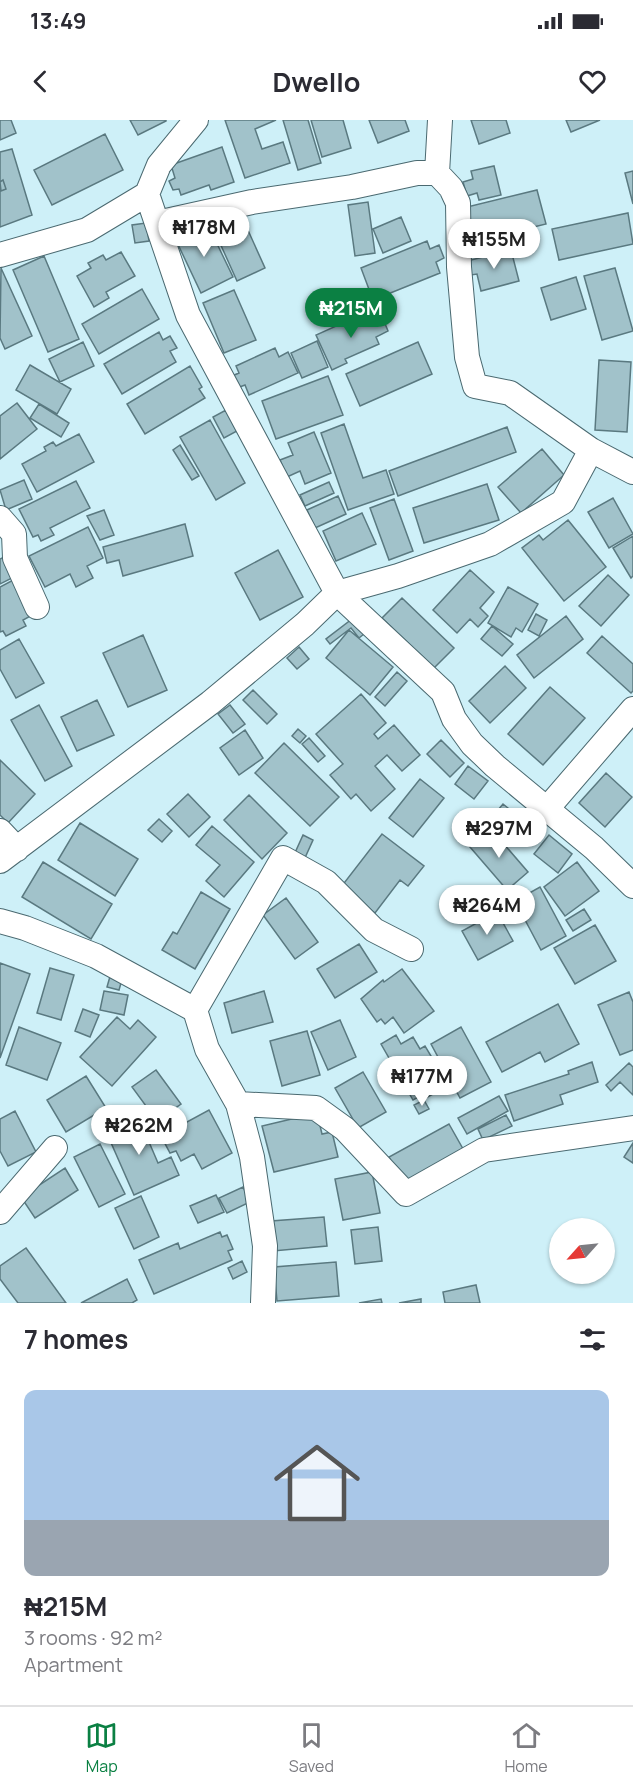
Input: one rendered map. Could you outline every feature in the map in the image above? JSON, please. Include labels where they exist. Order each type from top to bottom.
[{"type":"street","points":[[0,255],[87,230],[147,194],[159,165],[195,120]]},
{"type":"street","points":[[440,120],[437,173],[451,188],[458,203],[459,267],[466,357],[475,386],[510,393],[591,450],[633,472]]},
{"type":"street","points":[[157,223],[252,202],[352,187],[417,173],[437,173]]},
{"type":"street","points":[[147,194],[188,315],[337,592],[443,692],[454,719],[472,744],[545,811],[594,848],[633,886]]},
{"type":"street","points":[[0,831],[9,855],[210,703],[304,624],[337,592],[398,576],[490,544],[563,502],[591,450]]},
{"type":"street","points":[[0,518],[14,534],[15,558],[37,607]]},
{"type":"street","points":[[545,811],[633,709]]},
{"type":"street","points":[[195,1010],[283,858],[326,882],[374,930],[411,949]]},
{"type":"street","points":[[0,921],[25,928],[96,956],[195,1010],[207,1049],[238,1104],[252,1156],[266,1246],[263,1303]]},
{"type":"street","points":[[238,1104],[315,1108],[345,1129],[406,1194],[484,1150],[633,1128]]},
{"type":"street","points":[[0,1212],[55,1148]]},
{"type":"building","points":[[0,120],[11,120],[16,133],[0,140]]},
{"type":"building","points":[[130,120],[166,120],[166,121],[138,135]]},
{"type":"building","points":[[225,120],[276,120],[255,129],[262,149],[283,142],[290,163],[245,178]]},
{"type":"building","points":[[283,120],[308,120],[321,163],[298,170]]},
{"type":"building","points":[[311,120],[343,120],[351,148],[322,157]]},
{"type":"building","points":[[369,120],[405,120],[409,131],[378,143]]},
{"type":"building","points":[[471,120],[506,120],[510,133],[479,144]]},
{"type":"building","points":[[566,120],[600,120],[571,132]]},
{"type":"building","points":[[105,134],[123,170],[52,205],[34,170]]},
{"type":"building","points":[[222,147],[234,182],[211,190],[209,185],[181,195],[179,189],[173,190],[169,181],[175,178],[171,165]]},
{"type":"building","points":[[12,149],[32,215],[0,227],[0,187],[1,191],[6,189],[3,180],[0,182],[0,152]]},
{"type":"building","points":[[494,166],[501,195],[479,200],[477,193],[467,196],[463,182],[473,179],[471,171]]},
{"type":"building","points":[[633,171],[633,204],[625,173]]},
{"type":"building","points":[[3,180],[6,189],[1,191],[0,182]]},
{"type":"building","points":[[537,190],[546,224],[476,241],[467,207]]},
{"type":"building","points":[[368,202],[375,253],[355,256],[348,205]]},
{"type":"building","points":[[628,213],[633,244],[559,260],[552,229]]},
{"type":"building","points":[[401,217],[411,241],[383,253],[373,229]]},
{"type":"building","points":[[146,223],[149,241],[135,243],[132,225]]},
{"type":"building","points":[[208,225],[233,277],[201,293],[174,236],[194,226],[196,231]]},
{"type":"building","points":[[232,225],[235,234],[247,228],[265,268],[237,281],[219,241],[225,238],[222,229]]},
{"type":"building","points":[[427,241],[430,249],[439,245],[444,258],[436,262],[440,273],[373,300],[361,268]]},
{"type":"building","points":[[511,250],[519,281],[481,291],[477,274],[471,275],[467,261]]},
{"type":"building","points":[[121,252],[135,276],[106,292],[109,298],[94,307],[77,276],[91,268],[88,263],[103,255],[106,260]]},
{"type":"building","points":[[44,256],[79,339],[48,352],[13,270]]},
{"type":"building","points":[[1,268],[32,336],[5,349],[0,338]]},
{"type":"building","points":[[615,268],[633,331],[602,340],[584,276]]},
{"type":"building","points":[[576,277],[586,309],[551,320],[541,288]]},
{"type":"building","points":[[142,289],[159,319],[99,354],[82,324]]},
{"type":"building","points":[[234,290],[256,340],[224,353],[203,303]]},
{"type":"building","points":[[365,313],[368,320],[381,314],[388,331],[376,337],[379,344],[345,359],[347,363],[332,370],[316,335]]},
{"type":"building","points":[[159,332],[163,340],[170,336],[177,348],[170,351],[176,362],[122,394],[104,364]]},
{"type":"building","points":[[317,341],[328,367],[302,378],[291,353]]},
{"type":"building","points":[[83,342],[94,366],[60,382],[49,359]]},
{"type":"building","points":[[418,342],[432,374],[360,406],[346,374]]},
{"type":"building","points":[[275,348],[279,357],[288,352],[298,373],[249,395],[245,385],[237,388],[232,376],[239,373],[236,366]]},
{"type":"building","points":[[599,360],[631,362],[627,432],[595,430]]},
{"type":"building","points":[[30,365],[71,389],[57,414],[16,390]]},
{"type":"building","points":[[190,366],[202,387],[199,389],[205,398],[145,434],[127,404]]},
{"type":"building","points":[[328,376],[343,415],[276,439],[262,401]]},
{"type":"building","points":[[17,403],[37,429],[0,459],[0,416]]},
{"type":"building","points":[[39,404],[69,423],[61,437],[30,418]]},
{"type":"building","points":[[226,410],[237,431],[224,438],[213,417]]},
{"type":"building","points":[[210,420],[245,483],[216,500],[180,437]]},
{"type":"building","points":[[344,424],[363,478],[386,470],[394,494],[348,510],[321,433]]},
{"type":"building","points":[[507,427],[516,452],[398,496],[389,471]]},
{"type":"building","points":[[314,432],[331,473],[305,484],[300,471],[287,477],[280,460],[293,455],[288,443]]},
{"type":"building","points":[[79,434],[94,462],[37,492],[22,464],[46,451],[44,447],[53,442],[56,446]]},
{"type":"building","points":[[180,445],[199,476],[192,480],[173,450]]},
{"type":"building","points":[[542,449],[564,475],[521,513],[498,487]]},
{"type":"building","points":[[24,480],[32,499],[6,510],[0,490]]},
{"type":"building","points":[[76,481],[90,508],[50,528],[54,535],[41,541],[38,535],[33,537],[19,509]]},
{"type":"building","points":[[329,482],[334,493],[305,506],[300,495]]},
{"type":"building","points":[[487,484],[499,520],[424,543],[413,508]]},
{"type":"building","points":[[338,496],[346,514],[315,528],[307,510]]},
{"type":"building","points":[[613,498],[633,534],[609,548],[588,512]]},
{"type":"building","points":[[394,499],[413,551],[389,560],[370,508]]},
{"type":"building","points":[[104,510],[114,535],[100,540],[87,516]]},
{"type":"building","points":[[362,513],[376,544],[336,561],[323,531]]},
{"type":"building","points":[[568,520],[606,567],[564,601],[522,548],[539,535],[543,540]]},
{"type":"building","points":[[185,524],[193,556],[123,576],[119,560],[107,563],[103,547]]},
{"type":"building","points":[[88,527],[103,558],[87,566],[93,578],[76,587],[70,574],[45,587],[29,556]]},
{"type":"building","points":[[633,536],[633,576],[631,578],[613,548]]},
{"type":"building","points":[[278,550],[303,597],[260,620],[235,573]]},
{"type":"building","points":[[6,556],[16,576],[0,584],[0,559]]},
{"type":"building","points":[[470,570],[494,592],[480,608],[488,616],[478,627],[470,619],[457,633],[433,610]]},
{"type":"building","points":[[608,575],[629,595],[601,626],[579,606]]},
{"type":"building","points":[[17,578],[36,613],[23,620],[26,626],[6,636],[3,631],[0,632],[0,587]]},
{"type":"building","points":[[508,587],[538,604],[522,632],[516,628],[511,637],[488,623]]},
{"type":"building","points":[[402,598],[454,648],[434,668],[382,618]]},
{"type":"building","points":[[536,614],[547,620],[539,636],[528,630]]},
{"type":"building","points":[[566,616],[583,639],[534,678],[517,655]]},
{"type":"building","points":[[352,619],[364,634],[359,638],[351,628],[330,644],[326,639]]},
{"type":"building","points":[[492,626],[513,644],[502,656],[481,639]]},
{"type":"building","points":[[349,630],[393,667],[370,695],[326,658]]},
{"type":"building","points":[[143,635],[167,690],[128,707],[103,653]]},
{"type":"building","points":[[602,636],[633,664],[633,691],[631,693],[587,653]]},
{"type":"building","points":[[19,639],[44,683],[16,698],[0,669],[0,650]]},
{"type":"building","points":[[299,647],[309,659],[297,669],[287,658]]},
{"type":"building","points":[[505,666],[526,688],[490,723],[469,701]]},
{"type":"building","points":[[397,672],[407,681],[385,706],[375,697]]},
{"type":"building","points":[[550,687],[585,718],[543,765],[508,734]]},
{"type":"building","points":[[253,690],[277,714],[267,724],[243,700]]},
{"type":"building","points":[[361,694],[386,723],[374,734],[378,739],[394,725],[420,755],[402,771],[387,755],[375,766],[395,789],[371,811],[356,794],[351,799],[330,775],[343,764],[316,734]]},
{"type":"building","points":[[97,700],[114,735],[77,751],[61,717]]},
{"type":"building","points":[[39,705],[72,766],[45,781],[11,720]]},
{"type":"building","points":[[230,705],[245,724],[233,733],[218,714]]},
{"type":"building","points":[[298,729],[306,736],[300,743],[292,736]]},
{"type":"building","points":[[245,730],[263,758],[239,775],[220,748]]},
{"type":"building","points":[[309,738],[325,756],[318,762],[302,744]]},
{"type":"building","points":[[441,740],[464,763],[450,777],[427,754]]},
{"type":"building","points":[[284,743],[339,797],[310,826],[255,773]]},
{"type":"building","points":[[0,760],[35,794],[8,823],[0,815]]},
{"type":"building","points":[[468,766],[488,781],[474,799],[455,784]]},
{"type":"building","points":[[606,773],[632,797],[605,827],[579,803]]},
{"type":"building","points":[[420,779],[444,798],[413,837],[389,818]]},
{"type":"building","points":[[188,794],[210,817],[189,837],[167,814]]},
{"type":"building","points":[[249,795],[287,833],[262,859],[224,820]]},
{"type":"building","points":[[503,804],[523,820],[509,838],[488,822]]},
{"type":"building","points":[[159,819],[172,831],[162,842],[148,830]]},
{"type":"building","points":[[80,823],[138,859],[115,896],[58,860]]},
{"type":"building","points":[[212,826],[254,862],[224,897],[206,881],[220,865],[196,845]]},
{"type":"building","points":[[491,829],[528,872],[507,890],[470,847]]},
{"type":"building","points":[[382,834],[424,866],[408,886],[400,880],[375,913],[341,887]]},
{"type":"building","points":[[303,835],[313,840],[304,860],[294,855]]},
{"type":"building","points":[[549,835],[572,854],[558,873],[534,854]]},
{"type":"building","points":[[43,862],[112,904],[91,939],[22,897]]},
{"type":"building","points":[[577,862],[599,891],[565,916],[544,887]]},
{"type":"building","points":[[540,887],[566,936],[541,950],[515,901]]},
{"type":"building","points":[[201,892],[230,909],[195,969],[162,950],[173,932],[177,934]]},
{"type":"building","points":[[286,898],[318,942],[295,959],[263,915]]},
{"type":"building","points":[[584,909],[591,920],[573,931],[566,920]]},
{"type":"building","points":[[497,912],[513,941],[478,960],[462,931]]},
{"type":"building","points":[[595,925],[616,961],[575,984],[554,948]]},
{"type":"building","points":[[359,944],[377,972],[335,998],[317,969]]},
{"type":"building","points":[[0,963],[30,974],[0,1058]]},
{"type":"building","points":[[50,968],[74,975],[61,1020],[37,1013]]},
{"type":"building","points":[[402,969],[434,1011],[404,1033],[393,1017],[385,1024],[381,1019],[377,1022],[361,999],[383,980],[384,982]]},
{"type":"building","points":[[111,973],[123,976],[119,990],[107,987]]},
{"type":"building","points":[[104,991],[128,995],[124,1015],[100,1010]]},
{"type":"building","points":[[264,991],[273,1022],[232,1033],[224,1003]]},
{"type":"building","points":[[629,992],[633,1002],[633,1050],[620,1055],[598,1005]]},
{"type":"building","points":[[558,1004],[579,1044],[545,1062],[540,1052],[502,1072],[486,1042]]},
{"type":"building","points":[[83,1009],[99,1015],[90,1037],[75,1031]]},
{"type":"building","points":[[117,1017],[130,1029],[138,1020],[156,1037],[112,1086],[80,1057]]},
{"type":"building","points":[[340,1020],[356,1057],[328,1070],[311,1032]]},
{"type":"building","points":[[19,1027],[61,1043],[47,1080],[6,1065]]},
{"type":"building","points":[[461,1027],[491,1082],[460,1098],[431,1044]]},
{"type":"building","points":[[307,1031],[320,1075],[282,1086],[270,1041]]},
{"type":"building","points":[[396,1035],[401,1044],[413,1037],[420,1049],[425,1046],[446,1081],[433,1088],[435,1093],[424,1099],[422,1095],[413,1100],[381,1044]]},
{"type":"building","points":[[592,1062],[598,1082],[560,1095],[563,1104],[514,1121],[505,1095],[569,1074],[568,1071]]},
{"type":"building","points":[[629,1063],[633,1067],[633,1095],[620,1082],[611,1091],[606,1085]]},
{"type":"building","points":[[156,1070],[181,1104],[157,1121],[132,1087]]},
{"type":"building","points":[[363,1072],[386,1112],[358,1128],[335,1088]]},
{"type":"building","points":[[86,1076],[106,1108],[66,1132],[47,1100]]},
{"type":"building","points":[[499,1096],[508,1111],[467,1134],[458,1118]]},
{"type":"building","points":[[424,1100],[429,1109],[419,1114],[414,1105]]},
{"type":"building","points":[[209,1110],[232,1153],[202,1169],[194,1154],[181,1161],[176,1151],[170,1153],[161,1136]]},
{"type":"building","points":[[15,1111],[36,1152],[8,1166],[0,1151],[0,1119]]},
{"type":"building","points":[[317,1113],[322,1134],[332,1132],[338,1157],[274,1172],[262,1126]]},
{"type":"building","points":[[137,1114],[158,1163],[171,1157],[179,1175],[134,1195],[105,1129]]},
{"type":"building","points":[[506,1115],[512,1126],[483,1140],[478,1129]]},
{"type":"building","points":[[449,1124],[467,1156],[406,1189],[389,1157]]},
{"type":"building","points":[[633,1143],[633,1163],[624,1157]]},
{"type":"building","points":[[100,1144],[125,1194],[99,1207],[74,1157]]},
{"type":"building","points":[[65,1168],[78,1190],[35,1218],[21,1197]]},
{"type":"building","points":[[372,1172],[380,1213],[343,1220],[335,1179]]},
{"type":"building","points":[[243,1187],[250,1202],[227,1213],[219,1198]]},
{"type":"building","points":[[216,1195],[224,1212],[198,1223],[190,1206]]},
{"type":"building","points":[[141,1196],[159,1237],[134,1249],[115,1208]]},
{"type":"building","points":[[324,1217],[327,1246],[273,1251],[271,1221]]},
{"type":"building","points":[[378,1227],[382,1261],[355,1264],[351,1230]]},
{"type":"building","points":[[220,1232],[222,1237],[227,1235],[233,1249],[228,1251],[232,1260],[154,1294],[139,1260],[178,1243],[180,1249]]},
{"type":"building","points":[[26,1248],[66,1303],[18,1303],[0,1279],[0,1266]]},
{"type":"building","points":[[242,1261],[247,1272],[233,1279],[228,1268]]},
{"type":"building","points":[[336,1262],[339,1296],[277,1301],[274,1267]]},
{"type":"building","points":[[127,1279],[137,1300],[132,1303],[81,1303]]},
{"type":"building","points":[[476,1285],[480,1303],[445,1303],[443,1292]]},
{"type":"building","points":[[381,1299],[382,1303],[359,1303]]},
{"type":"building","points":[[421,1299],[421,1303],[399,1303]]}]
